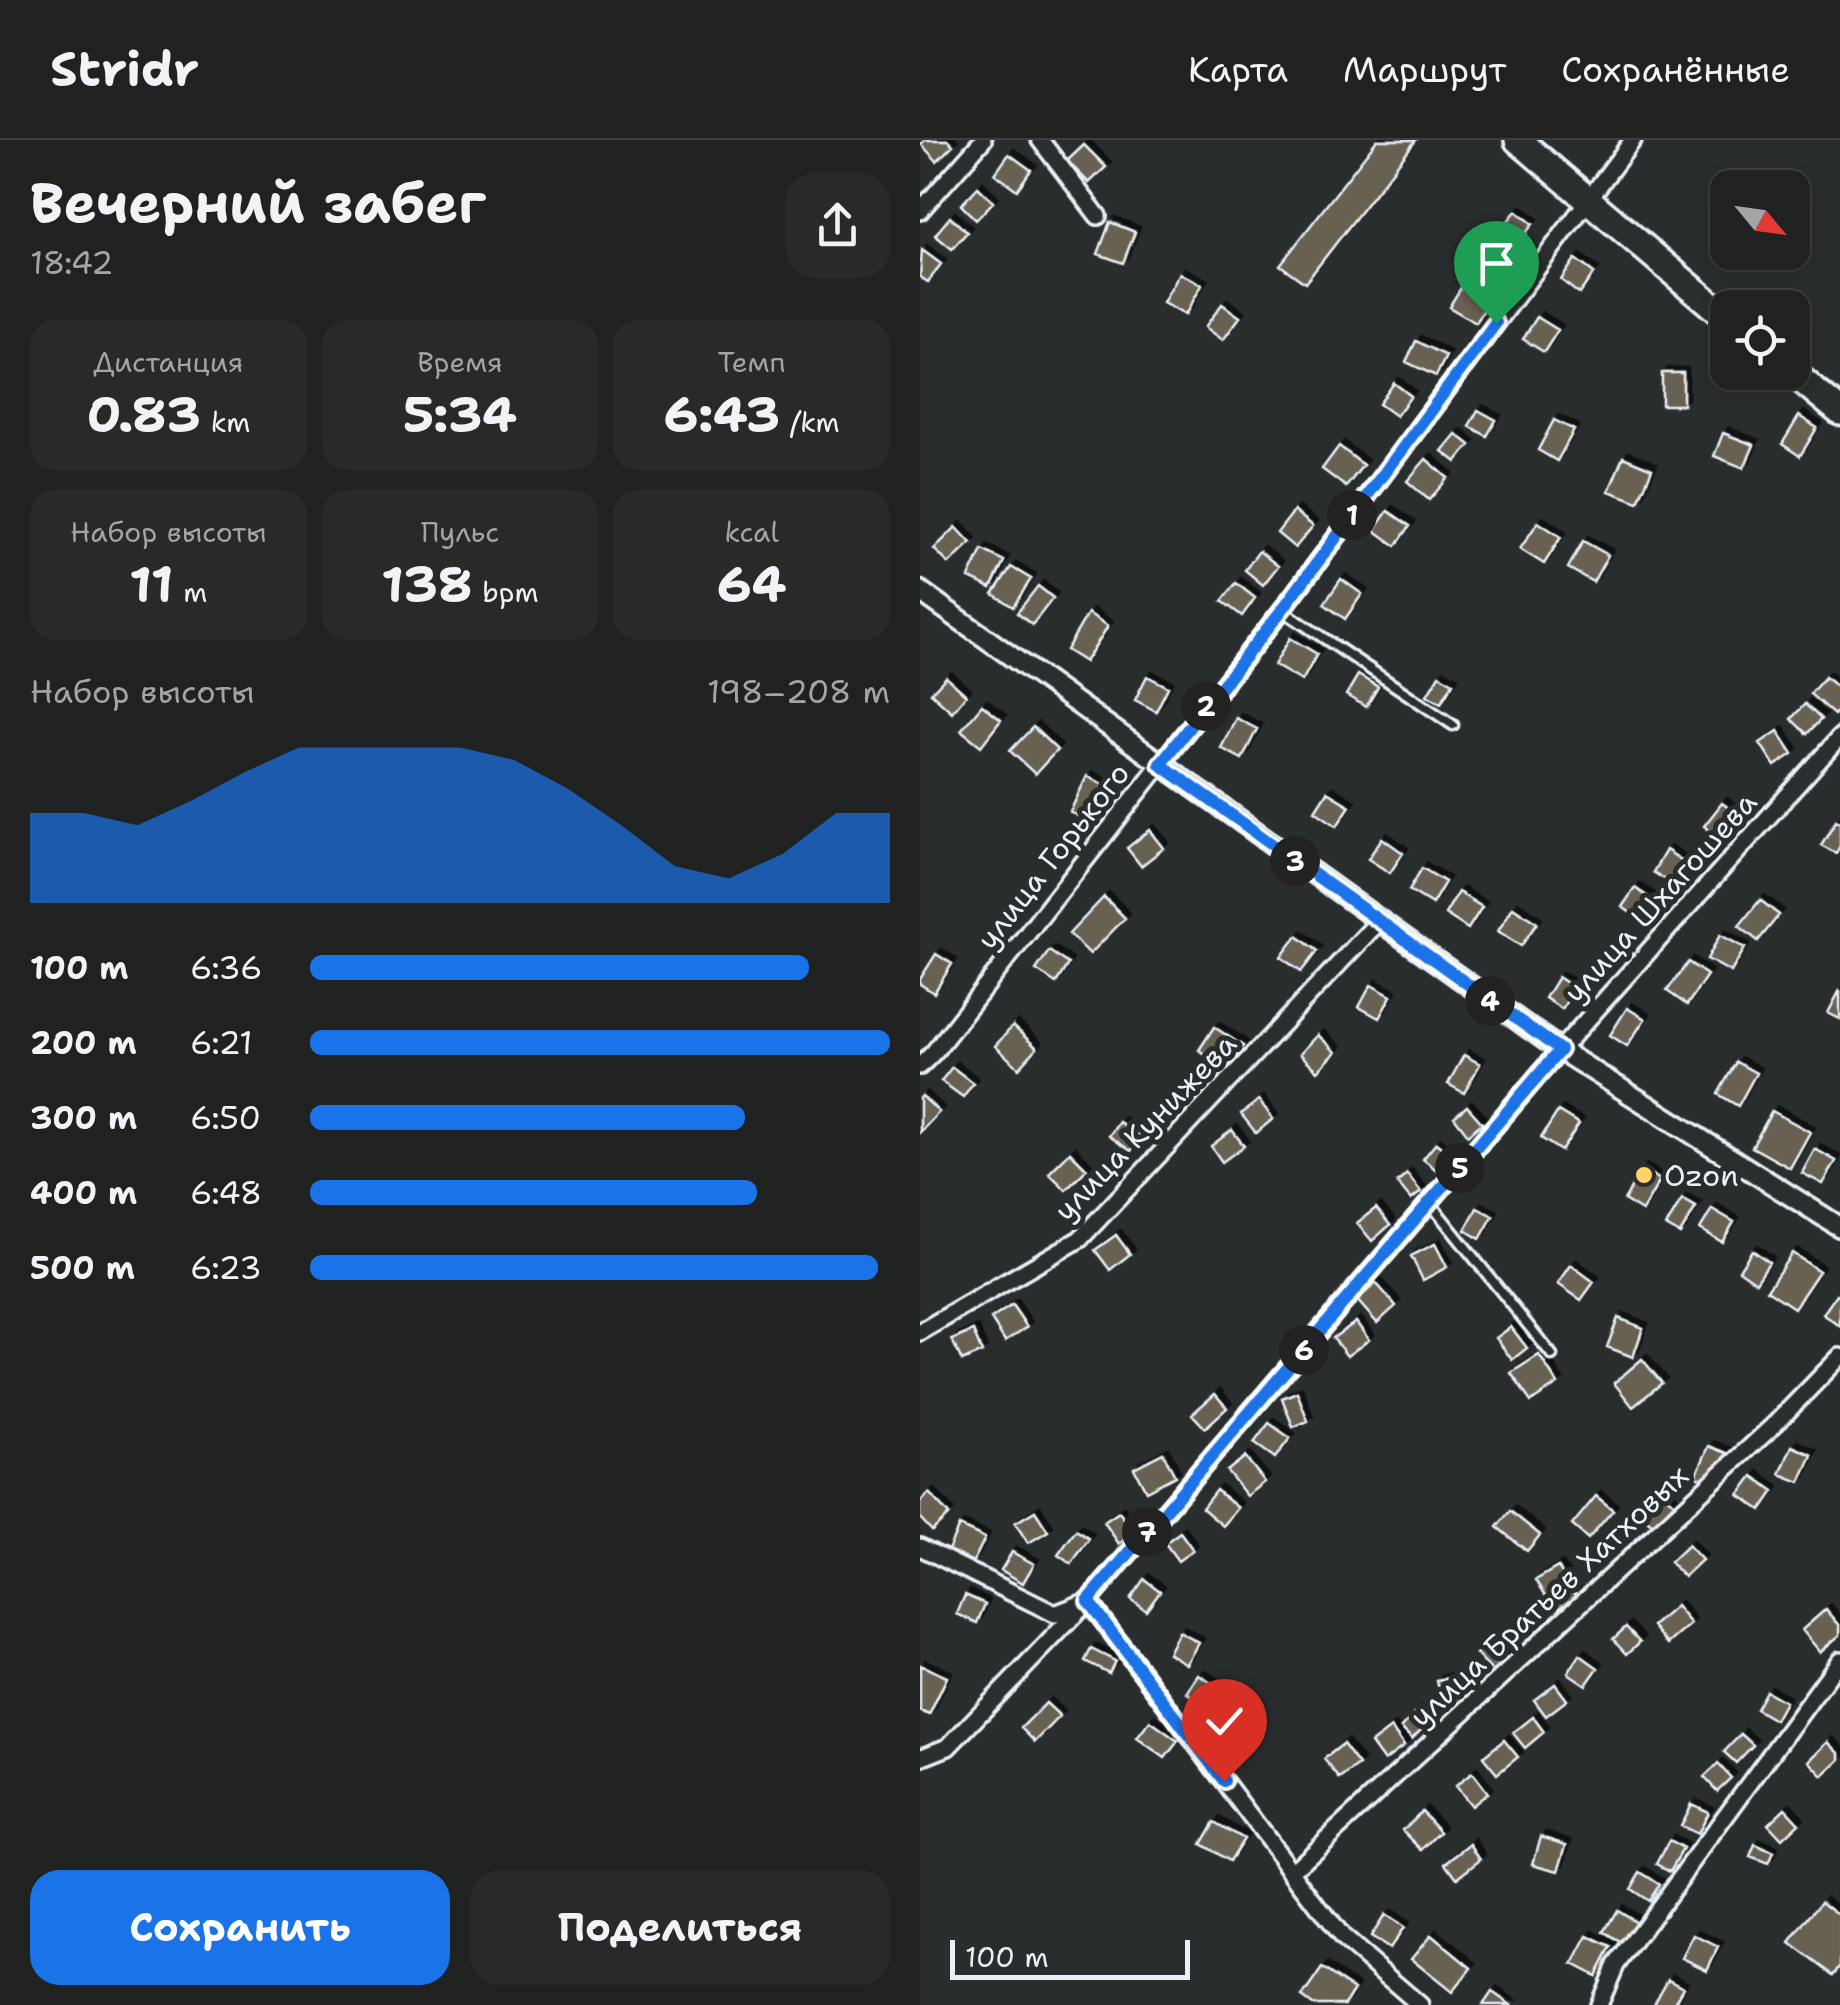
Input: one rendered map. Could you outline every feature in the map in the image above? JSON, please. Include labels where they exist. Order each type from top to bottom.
[{"type":"highway","points":[[1518,140],[1710,304]]},
{"type":"highway","points":[[1810,387],[1840,412]]},
{"type":"street","points":[[920,211],[984,140]]},
{"type":"street","points":[[1040,140],[1098,216]]},
{"type":"street","name":"улица Горького","points":[[920,1066],[1282,610],[1632,140]]},
{"type":"street","points":[[920,591],[1560,1050],[1840,1227]]},
{"type":"street","name":"улица Шхагошева","points":[[920,1758],[948,1747],[1088,1601],[1560,1050],[1840,737]]},
{"type":"street","name":"улица Кунижева","points":[[920,1332],[1080,1239],[1378,922]]},
{"type":"street","name":"улица Братьев Хатховых","points":[[1292,1871],[1776,1423],[1840,1357]]},
{"type":"street","points":[[920,1547],[1055,1614],[1088,1601],[1342,1938],[1420,2005]]},
{"type":"street","points":[[1598,2005],[1616,1964],[1840,1660]]},
{"type":"lane","points":[[1282,610],[1453,725]]},
{"type":"lane","points":[[1430,1203],[1552,1355]]},
{"type":"building","points":[[925,140],[948,140],[953,145],[937,161],[921,144]]},
{"type":"building","points":[[1377,140],[1416,140],[1305,283],[1280,265]]},
{"type":"building","points":[[1084,145],[1106,167],[1089,183],[1067,161]]},
{"type":"building","points":[[1009,154],[1031,170],[1017,190],[995,174]]},
{"type":"building","points":[[978,187],[993,202],[976,220],[961,205]]},
{"type":"building","points":[[1516,211],[1533,224],[1516,245],[1499,232]]},
{"type":"building","points":[[950,217],[967,232],[952,249],[935,235]]},
{"type":"building","points":[[1110,222],[1135,232],[1123,263],[1098,254]]},
{"type":"building","points":[[922,250],[941,264],[928,282],[920,277]]},
{"type":"building","points":[[1493,251],[1514,262],[1504,281],[1483,270]]},
{"type":"building","points":[[1575,259],[1594,273],[1579,294],[1561,280]]},
{"type":"building","points":[[1180,273],[1202,285],[1185,315],[1163,303]]},
{"type":"building","points":[[1465,281],[1492,296],[1476,323],[1449,307]]},
{"type":"building","points":[[1222,304],[1240,317],[1223,340],[1205,327]]},
{"type":"building","points":[[1537,317],[1558,330],[1544,352],[1523,339]]},
{"type":"building","points":[[1416,341],[1446,356],[1436,376],[1406,362]]},
{"type":"building","points":[[1662,373],[1683,373],[1683,405],[1662,405]]},
{"type":"building","points":[[1394,383],[1411,396],[1396,416],[1379,404]]},
{"type":"building","points":[[1478,410],[1496,420],[1487,436],[1469,426]]},
{"type":"building","points":[[1799,416],[1817,428],[1800,456],[1782,444]]},
{"type":"building","points":[[1554,420],[1574,430],[1557,461],[1538,450]]},
{"type":"building","points":[[1723,433],[1754,445],[1744,468],[1714,456]]},
{"type":"building","points":[[1456,434],[1470,445],[1456,462],[1442,451]]},
{"type":"building","points":[[1339,446],[1363,465],[1346,487],[1322,469]]},
{"type":"building","points":[[1623,457],[1652,469],[1638,502],[1609,491]]},
{"type":"building","points":[[1426,459],[1448,478],[1429,500],[1407,481]]},
{"type":"building","points":[[1294,511],[1313,526],[1295,548],[1277,533]]},
{"type":"building","points":[[1388,511],[1410,526],[1396,546],[1374,530]]},
{"type":"building","points":[[1538,522],[1561,537],[1544,564],[1520,549]]},
{"type":"building","points":[[956,527],[971,543],[949,564],[934,549]]},
{"type":"building","points":[[1583,541],[1608,555],[1593,582],[1568,568]]},
{"type":"building","points":[[982,550],[1004,561],[991,588],[969,578]]},
{"type":"building","points":[[1259,551],[1278,566],[1263,585],[1245,570]]},
{"type":"building","points":[[1011,567],[1031,579],[1013,607],[993,594]]},
{"type":"building","points":[[1341,579],[1362,594],[1345,619],[1324,604]]},
{"type":"building","points":[[1236,583],[1255,598],[1242,616],[1222,601]]},
{"type":"building","points":[[1038,586],[1053,598],[1032,625],[1017,613]]},
{"type":"building","points":[[1088,613],[1108,626],[1085,662],[1066,650]]},
{"type":"building","points":[[1290,638],[1317,654],[1302,681],[1274,665]]},
{"type":"building","points":[[1358,675],[1378,687],[1366,707],[1346,695]]},
{"type":"building","points":[[1439,675],[1453,683],[1441,703],[1427,695]]},
{"type":"building","points":[[1147,676],[1168,687],[1156,711],[1135,700]]},
{"type":"building","points":[[946,677],[966,695],[952,712],[931,693]]},
{"type":"building","points":[[1825,677],[1840,690],[1840,709],[1834,715],[1810,694]]},
{"type":"building","points":[[1805,704],[1821,719],[1807,734],[1791,719]]},
{"type":"building","points":[[982,705],[1001,720],[981,746],[961,730]]},
{"type":"building","points":[[1236,718],[1257,729],[1242,759],[1221,748]]},
{"type":"building","points":[[1033,727],[1057,750],[1035,774],[1010,751]]},
{"type":"building","points":[[1778,731],[1793,754],[1775,766],[1760,743]]},
{"type":"building","points":[[1087,776],[1109,787],[1092,823],[1070,812]]},
{"type":"building","points":[[1327,792],[1350,806],[1337,826],[1315,811]]},
{"type":"building","points":[[1722,803],[1739,816],[1721,839],[1704,826]]},
{"type":"building","points":[[1836,820],[1840,822],[1840,846],[1836,853],[1821,845]]},
{"type":"building","points":[[1150,830],[1164,848],[1141,866],[1127,848]]},
{"type":"building","points":[[1382,838],[1403,853],[1390,873],[1368,859]]},
{"type":"building","points":[[1666,850],[1684,862],[1671,883],[1653,872]]},
{"type":"building","points":[[1422,868],[1445,882],[1432,904],[1409,890]]},
{"type":"building","points":[[1635,888],[1663,907],[1650,926],[1622,907]]},
{"type":"building","points":[[1458,892],[1482,907],[1468,929],[1445,914]]},
{"type":"building","points":[[1104,897],[1125,918],[1090,954],[1069,934]]},
{"type":"building","points":[[1760,900],[1779,915],[1758,941],[1739,926]]},
{"type":"building","points":[[1513,907],[1537,923],[1521,946],[1498,931]]},
{"type":"building","points":[[1720,935],[1745,948],[1731,972],[1707,959]]},
{"type":"building","points":[[1297,936],[1317,951],[1301,972],[1281,957]]},
{"type":"building","points":[[1049,951],[1068,964],[1056,983],[1036,970]]},
{"type":"building","points":[[936,954],[952,964],[934,993],[920,984],[920,979]]},
{"type":"building","points":[[1688,962],[1707,975],[1687,1005],[1667,991]]},
{"type":"building","points":[[1558,977],[1575,988],[1562,1009],[1545,998]]},
{"type":"building","points":[[1371,985],[1391,996],[1379,1018],[1359,1007]]},
{"type":"building","points":[[1840,990],[1840,1019],[1828,1013]]},
{"type":"building","points":[[1627,1008],[1645,1019],[1627,1046],[1610,1035]]},
{"type":"building","points":[[1013,1026],[1037,1048],[1019,1068],[995,1046]]},
{"type":"building","points":[[1214,1027],[1243,1046],[1227,1069],[1199,1050]]},
{"type":"building","points":[[1318,1035],[1336,1052],[1318,1071],[1300,1054]]},
{"type":"building","points":[[1464,1055],[1480,1064],[1464,1093],[1448,1084]]},
{"type":"building","points":[[1736,1062],[1756,1073],[1738,1106],[1718,1094]]},
{"type":"building","points":[[952,1067],[973,1083],[963,1097],[941,1081]]},
{"type":"building","points":[[920,1098],[939,1112],[920,1132]]},
{"type":"building","points":[[1259,1100],[1273,1119],[1256,1133],[1241,1114]]},
{"type":"building","points":[[1467,1106],[1482,1123],[1468,1135],[1454,1117]]},
{"type":"building","points":[[1558,1111],[1579,1124],[1561,1151],[1541,1138]]},
{"type":"building","points":[[1772,1111],[1810,1132],[1790,1168],[1752,1147]]},
{"type":"building","points":[[1119,1122],[1141,1136],[1131,1151],[1109,1136]]},
{"type":"building","points":[[1232,1130],[1244,1146],[1222,1162],[1211,1146]]},
{"type":"building","points":[[1436,1143],[1453,1157],[1440,1173],[1423,1159]]},
{"type":"building","points":[[1815,1149],[1836,1161],[1823,1184],[1802,1173]]},
{"type":"building","points":[[1070,1152],[1087,1169],[1066,1190],[1049,1173]]},
{"type":"building","points":[[1642,1169],[1660,1180],[1642,1211],[1624,1200]]},
{"type":"building","points":[[1407,1174],[1421,1192],[1411,1200],[1397,1183]]},
{"type":"building","points":[[1682,1199],[1696,1207],[1680,1234],[1666,1226]]},
{"type":"building","points":[[1376,1208],[1390,1225],[1372,1241],[1357,1223]]},
{"type":"building","points":[[1477,1208],[1493,1216],[1480,1239],[1465,1230]]},
{"type":"building","points":[[1712,1209],[1734,1222],[1722,1242],[1700,1229]]},
{"type":"building","points":[[1116,1235],[1130,1254],[1110,1270],[1095,1250]]},
{"type":"building","points":[[1435,1244],[1447,1267],[1423,1280],[1411,1256]]},
{"type":"building","points":[[1752,1250],[1769,1262],[1756,1282],[1739,1270]]},
{"type":"building","points":[[1792,1253],[1819,1271],[1794,1308],[1767,1290]]},
{"type":"building","points":[[1571,1265],[1594,1282],[1581,1300],[1558,1284]]},
{"type":"building","points":[[1376,1283],[1396,1306],[1377,1323],[1357,1300]]},
{"type":"building","points":[[1837,1294],[1840,1296],[1840,1326],[1823,1314]]},
{"type":"building","points":[[1012,1305],[1027,1327],[1005,1341],[991,1319]]},
{"type":"building","points":[[1618,1318],[1643,1328],[1633,1357],[1607,1347]]},
{"type":"building","points":[[1356,1322],[1369,1340],[1347,1356],[1333,1338]]},
{"type":"building","points":[[1511,1327],[1527,1348],[1512,1360],[1496,1338]]},
{"type":"building","points":[[973,1331],[982,1352],[962,1361],[952,1340]]},
{"type":"building","points":[[1539,1355],[1558,1384],[1531,1402],[1511,1373]]},
{"type":"building","points":[[1642,1359],[1662,1383],[1633,1407],[1614,1383]]},
{"type":"building","points":[[1297,1392],[1308,1421],[1293,1427],[1282,1398]]},
{"type":"building","points":[[1215,1394],[1227,1408],[1205,1428],[1192,1414]]},
{"type":"building","points":[[1269,1423],[1290,1438],[1275,1458],[1254,1443]]},
{"type":"building","points":[[1709,1446],[1727,1453],[1714,1483],[1696,1476]]},
{"type":"building","points":[[1792,1446],[1812,1455],[1800,1482],[1780,1474]]},
{"type":"building","points":[[1163,1453],[1175,1476],[1146,1491],[1134,1468]]},
{"type":"building","points":[[1245,1457],[1265,1482],[1247,1496],[1227,1471]]},
{"type":"building","points":[[1753,1476],[1774,1491],[1761,1510],[1739,1495]]},
{"type":"building","points":[[1216,1490],[1238,1508],[1223,1526],[1202,1508]]},
{"type":"building","points":[[1662,1492],[1674,1503],[1654,1526],[1642,1516]]},
{"type":"building","points":[[929,1493],[949,1515],[932,1531],[920,1518],[920,1502]]},
{"type":"building","points":[[1596,1496],[1613,1510],[1588,1539],[1572,1525]]},
{"type":"building","points":[[1035,1511],[1048,1531],[1028,1543],[1015,1523]]},
{"type":"building","points":[[1510,1511],[1540,1535],[1527,1551],[1497,1527]]},
{"type":"building","points":[[1119,1512],[1134,1533],[1119,1544],[1104,1522]]},
{"type":"building","points":[[959,1526],[985,1538],[973,1562],[948,1550]]},
{"type":"building","points":[[1076,1530],[1089,1539],[1071,1564],[1058,1555]]},
{"type":"building","points":[[1180,1532],[1193,1550],[1178,1561],[1165,1543]]},
{"type":"building","points":[[1688,1545],[1702,1560],[1684,1577],[1670,1562]]},
{"type":"building","points":[[1012,1552],[1034,1564],[1023,1583],[1001,1570]]},
{"type":"building","points":[[1558,1567],[1577,1596],[1555,1610],[1536,1580]]},
{"type":"building","points":[[1144,1579],[1160,1591],[1146,1610],[1130,1599]]},
{"type":"building","points":[[965,1595],[985,1604],[977,1623],[957,1614]]},
{"type":"building","points":[[1676,1606],[1691,1624],[1668,1644],[1653,1626]]},
{"type":"building","points":[[1826,1609],[1840,1626],[1840,1635],[1820,1652],[1802,1630]]},
{"type":"building","points":[[1626,1627],[1640,1642],[1627,1654],[1613,1639]]},
{"type":"building","points":[[1179,1632],[1199,1643],[1187,1664],[1168,1653]]},
{"type":"building","points":[[1490,1642],[1508,1661],[1494,1673],[1476,1654]]},
{"type":"building","points":[[1091,1649],[1115,1661],[1109,1673],[1085,1661]]},
{"type":"building","points":[[1580,1655],[1598,1668],[1586,1685],[1568,1673]]},
{"type":"building","points":[[920,1665],[947,1677],[929,1715],[920,1711]]},
{"type":"building","points":[[1465,1674],[1471,1700],[1443,1706],[1437,1681]]},
{"type":"building","points":[[1199,1675],[1222,1690],[1210,1708],[1187,1693]]},
{"type":"building","points":[[1555,1684],[1567,1700],[1546,1716],[1534,1700]]},
{"type":"building","points":[[1766,1691],[1785,1702],[1775,1720],[1756,1709]]},
{"type":"building","points":[[1046,1703],[1060,1716],[1035,1742],[1021,1728]]},
{"type":"building","points":[[1416,1712],[1428,1723],[1412,1739],[1401,1728]]},
{"type":"building","points":[[1533,1717],[1544,1732],[1525,1748],[1513,1733]]},
{"type":"building","points":[[1150,1721],[1178,1741],[1165,1758],[1137,1738]]},
{"type":"building","points":[[1391,1728],[1404,1746],[1384,1761],[1371,1743]]},
{"type":"building","points":[[1741,1734],[1753,1745],[1736,1763],[1724,1752]]},
{"type":"building","points":[[1504,1740],[1518,1757],[1497,1774],[1483,1757]]},
{"type":"building","points":[[1828,1742],[1840,1754],[1840,1760],[1823,1776],[1809,1761]]},
{"type":"building","points":[[1343,1744],[1359,1765],[1340,1779],[1324,1759]]},
{"type":"building","points":[[1718,1764],[1731,1778],[1717,1791],[1704,1777]]},
{"type":"building","points":[[1472,1773],[1487,1793],[1471,1806],[1455,1786]]},
{"type":"building","points":[[1691,1804],[1708,1812],[1697,1834],[1680,1826]]},
{"type":"building","points":[[1785,1808],[1799,1823],[1782,1839],[1768,1824]]},
{"type":"building","points":[[1422,1811],[1441,1832],[1423,1850],[1403,1830]]},
{"type":"building","points":[[1214,1822],[1243,1839],[1229,1861],[1201,1844]]},
{"type":"building","points":[[1541,1836],[1567,1844],[1559,1871],[1533,1864]]},
{"type":"building","points":[[1669,1841],[1683,1849],[1670,1871],[1657,1864]]},
{"type":"building","points":[[1471,1844],[1481,1859],[1457,1878],[1446,1863]]},
{"type":"building","points":[[1755,1845],[1773,1853],[1768,1864],[1750,1857]]},
{"type":"building","points":[[1640,1872],[1659,1884],[1648,1901],[1630,1889]]},
{"type":"building","points":[[1822,1901],[1840,1915],[1840,1966],[1833,1975],[1790,1943]]},
{"type":"building","points":[[1617,1910],[1636,1922],[1623,1944],[1604,1932]]},
{"type":"building","points":[[1384,1915],[1403,1928],[1389,1949],[1370,1937]]},
{"type":"building","points":[[1431,1935],[1471,1968],[1452,1992],[1411,1959]]},
{"type":"building","points":[[1694,1935],[1718,1947],[1707,1970],[1682,1958]]},
{"type":"building","points":[[1588,1936],[1611,1947],[1596,1976],[1573,1964]]},
{"type":"building","points":[[1322,1968],[1354,1989],[1344,2005],[1313,2005],[1302,1997]]},
{"type":"building","points":[[1668,1979],[1683,1987],[1673,2005],[1654,2004]]},
{"type":"building","points":[[1492,1992],[1511,2005],[1483,2005]]},
{"type":"place","name":"Ozon","points":[[1644,1175]]},
{"type":"route","points":[[1224,1781],[1088,1601],[1560,1050],[1160,764],[1282,610],[1496,323]]}]
